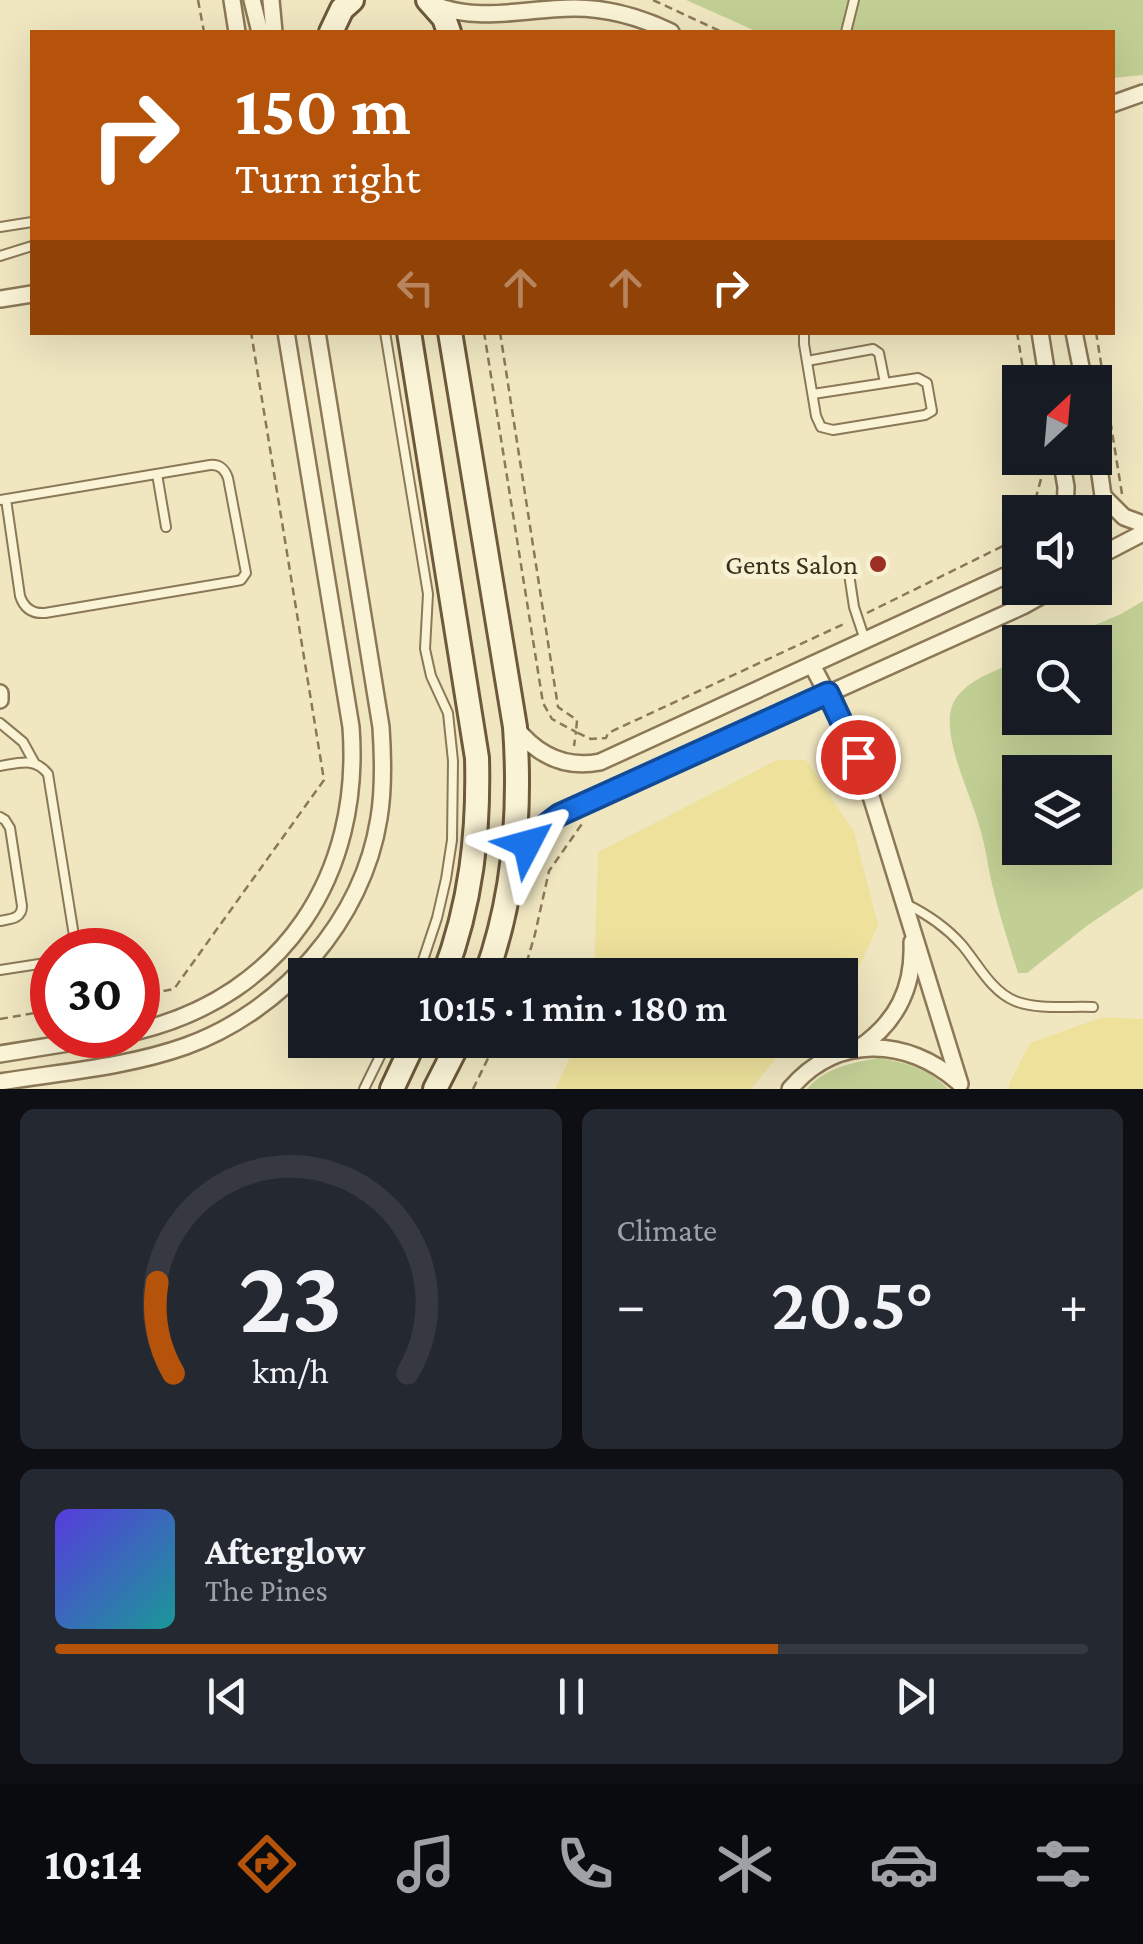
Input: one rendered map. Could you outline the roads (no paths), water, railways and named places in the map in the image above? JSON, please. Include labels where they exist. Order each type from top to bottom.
[{"type":"street","points":[[232,0],[237,30]]},
{"type":"street","points":[[252,0],[260,30]]},
{"type":"street","points":[[270,0],[274,30]]},
{"type":"street","points":[[431,2],[448,30]]},
{"type":"street","points":[[431,2],[472,15],[570,8],[607,10],[666,30]]},
{"type":"street","points":[[332,30],[346,3]]},
{"type":"street","points":[[1115,103],[1143,93]]},
{"type":"street","points":[[0,299],[30,294]]},
{"type":"street","points":[[160,1024],[212,1003],[249,978],[282,948],[317,900],[341,845],[348,816],[353,772],[351,727],[286,335]]},
{"type":"street","points":[[0,1082],[160,1055],[230,1025],[269,999],[313,956],[340,918],[361,878],[379,818],[381,726],[317,335]]},
{"type":"street","points":[[409,335],[432,542],[465,760],[478,798],[471,877],[449,958]]},
{"type":"street","points":[[450,335],[515,728],[518,799],[512,870],[491,958]]},
{"type":"street","points":[[1040,335],[1045,365]]},
{"type":"street","points":[[1075,335],[1081,365]]},
{"type":"street","points":[[1112,506],[1124,517],[1143,524]]},
{"type":"street","points":[[1112,549],[1143,533]]},
{"type":"street","points":[[515,728],[548,756],[571,764],[612,757],[1002,577]]},
{"type":"street","points":[[512,870],[542,828],[577,807],[1024,605]]},
{"type":"street","points":[[812,665],[858,757],[962,1087]]},
{"type":"street","points":[[859,1048],[887,1026],[905,996],[913,960],[912,923]]},
{"type":"street","points":[[790,1089],[812,1068],[834,1056],[859,1048],[881,1047],[924,1058],[944,1069],[962,1087]]},
{"type":"street","points":[[0,1054],[30,1049]]},
{"type":"street","points":[[392,1089],[407,1058]]},
{"type":"street","points":[[436,1089],[451,1058]]},
{"type":"lane","points":[[846,30],[854,0]]},
{"type":"lane","points":[[0,227],[30,222]]},
{"type":"lane","points":[[0,256],[30,247]]},
{"type":"lane","points":[[386,335],[432,542],[425,649],[465,760],[446,880],[424,958]]},
{"type":"lane","points":[[804,335],[812,394],[818,422],[827,430],[932,411],[923,380],[812,394]]},
{"type":"lane","points":[[807,361],[873,348],[879,353],[885,383]]},
{"type":"lane","points":[[214,464],[223,469],[246,568],[241,580],[44,613],[24,606],[3,500],[157,474],[214,464]]},
{"type":"lane","points":[[157,474],[166,527]]},
{"type":"lane","points":[[848,574],[865,640]]},
{"type":"lane","points":[[0,722],[22,742],[50,780],[72,928]]},
{"type":"lane","points":[[0,766],[34,762]]},
{"type":"lane","points":[[0,818],[10,828],[22,906],[16,918],[0,921]]},
{"type":"lane","points":[[906,904],[952,935],[1006,996],[1026,1004],[1093,1006]]},
{"type":"lane","points":[[0,970],[30,965]]},
{"type":"lane","points":[[364,1089],[379,1058]]},
{"type":"place","name":"Gents Salon","points":[[878,564]]}]
